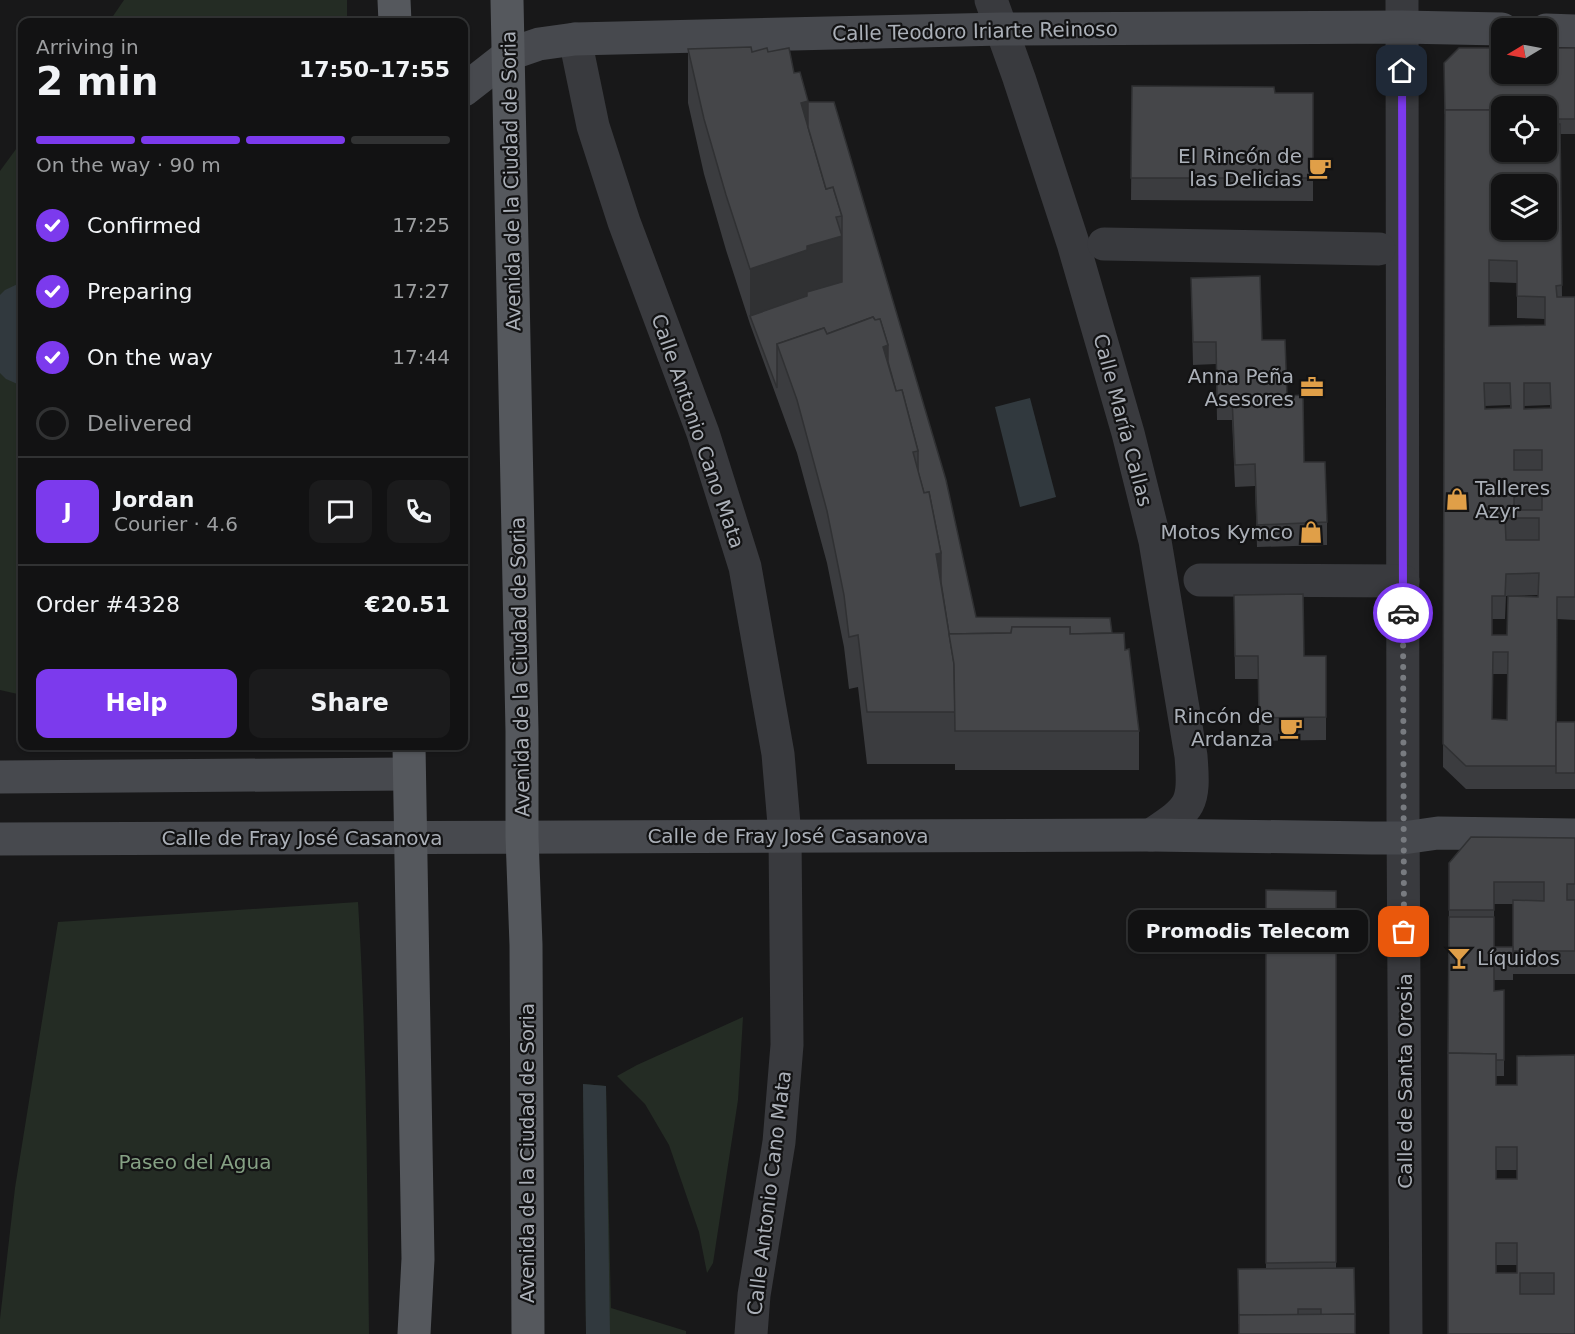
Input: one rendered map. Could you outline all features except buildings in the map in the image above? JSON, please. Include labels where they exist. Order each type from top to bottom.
[{"type":"main road","points":[[394,0],[395,18]]},
{"type":"main road","name":"Avenida de la Ciudad de Soria","points":[[507,0],[510,54],[522,837],[526,945],[528,1334]]},
{"type":"main road","points":[[409,760],[418,1258],[414,1334]]},
{"type":"street","name":"Calle Teodoro Iriarte Reinoso","points":[[468,87],[510,54],[539,44],[575,39],[997,14],[1402,13],[1491,27]]},
{"type":"street","name":"Calle de Santa Orosia","points":[[1402,13],[1406,1334]]},
{"type":"street","name":"Calle María Callas","points":[[997,14],[1073,243],[1109,366],[1155,542],[1166,600],[1191,756],[1192,794],[1187,807],[1180,815],[1151,835]]},
{"type":"street","points":[[1557,30],[1575,31]]},
{"type":"street","name":"Calle Antonio Cano Mata","points":[[575,39],[592,126],[624,222],[703,433],[745,567],[771,709],[785,836],[787,1045],[779,1142],[754,1295],[751,1334]]},
{"type":"street","points":[[1104,244],[1379,249]]},
{"type":"street","points":[[1200,580],[1403,580]]},
{"type":"street","points":[[0,777],[409,760]]},
{"type":"street","name":"Calle de Fray José Casanova","points":[[0,839],[1151,835],[1404,838],[1438,833],[1575,835]]},
{"type":"green space","points":[[124,0],[347,0],[347,18],[112,18]]},
{"type":"green space","points":[[18,146],[18,694],[0,690],[0,171]]},
{"type":"green space","name":"Paseo del Agua","points":[[358,902],[365,1064],[369,1334],[0,1334],[15,1188],[58,922]]},
{"type":"green space","points":[[743,1017],[738,1100],[713,1263],[707,1273],[699,1232],[669,1145],[645,1104],[617,1076]]},
{"type":"green space","points":[[583,1084],[606,1086],[611,1308],[686,1331],[686,1334],[586,1334]]},
{"type":"shaded area","points":[[18,284],[18,384],[6,379],[0,373],[0,295]]},
{"type":"shaded area","points":[[1030,398],[1056,497],[1020,507],[995,407]]},
{"type":"shaded area","points":[[583,1084],[606,1086],[610,1334],[586,1334]]},
{"type":"way so far","points":[[1403,613],[1404,932]]},
{"type":"place","name":"El Rincón de las Delicias","points":[[1320,168]]},
{"type":"place","name":"Anna Peña Asesores","points":[[1312,387]]},
{"type":"place","name":"Talleres Azyr","points":[[1457,499]]},
{"type":"place","name":"Motos Kymco","points":[[1311,532]]},
{"type":"place","name":"Rincón de Ardanza","points":[[1291,728]]},
{"type":"place","name":"Promodis Telecom","points":[[1404,932]]},
{"type":"place","name":"Líquidos","points":[[1459,958]]},
{"type":"route","points":[[1402,71],[1403,613]]}]
